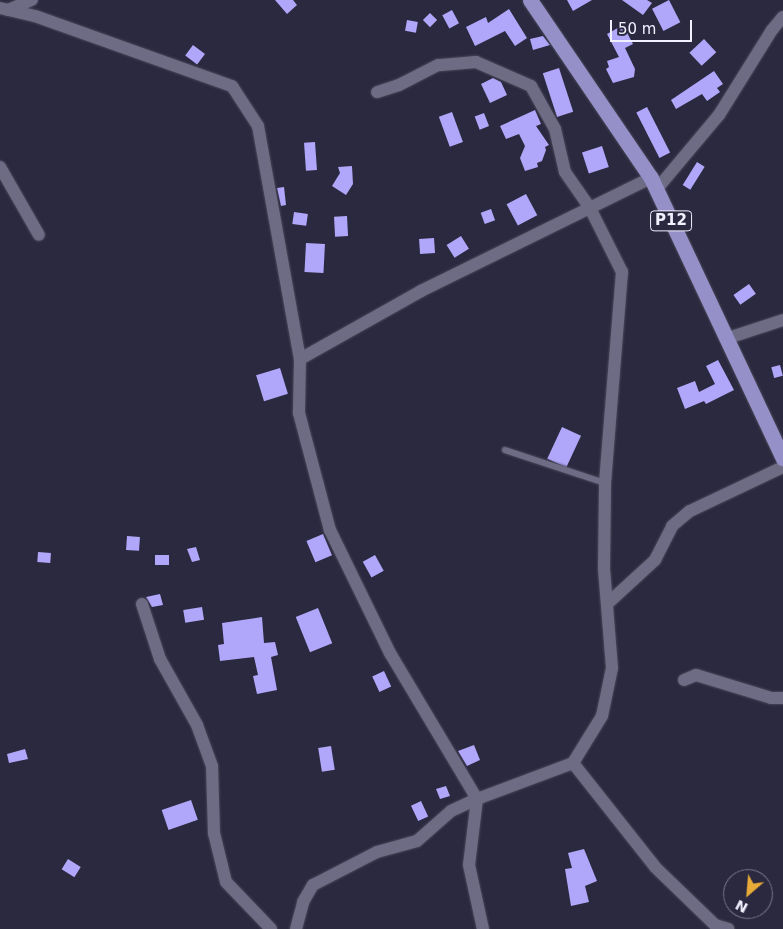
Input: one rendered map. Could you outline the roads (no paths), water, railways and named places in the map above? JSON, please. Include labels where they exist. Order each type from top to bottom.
[{"type":"main road","name":"P12","points":[[530,0],[654,184],[783,458]]},
{"type":"street","points":[[4,9],[32,0]]},
{"type":"street","points":[[4,9],[35,16],[232,86],[258,126],[300,359],[299,413],[330,530],[390,653],[477,799],[469,865],[483,929]]},
{"type":"street","points":[[300,359],[421,292],[590,208],[654,184],[719,115],[772,30],[783,17]]},
{"type":"street","points":[[296,929],[302,902],[314,885],[377,852],[416,841],[451,811],[477,799],[573,763],[602,716],[612,668],[607,604],[605,482],[622,272],[590,208],[565,172],[555,129],[531,86],[476,62],[438,65],[399,85],[377,92]]},
{"type":"street","points":[[0,167],[39,235]]},
{"type":"street","points":[[728,338],[783,320]]},
{"type":"street","points":[[607,604],[655,560],[672,526],[690,511],[783,467]]},
{"type":"street","points":[[142,604],[160,659],[197,726],[212,766],[214,833],[226,882],[271,929]]},
{"type":"street","points":[[684,680],[696,675],[771,698],[783,698]]},
{"type":"street","points":[[573,763],[656,867],[714,927],[728,929]]},
{"type":"lane","points":[[505,450],[605,482]]}]
